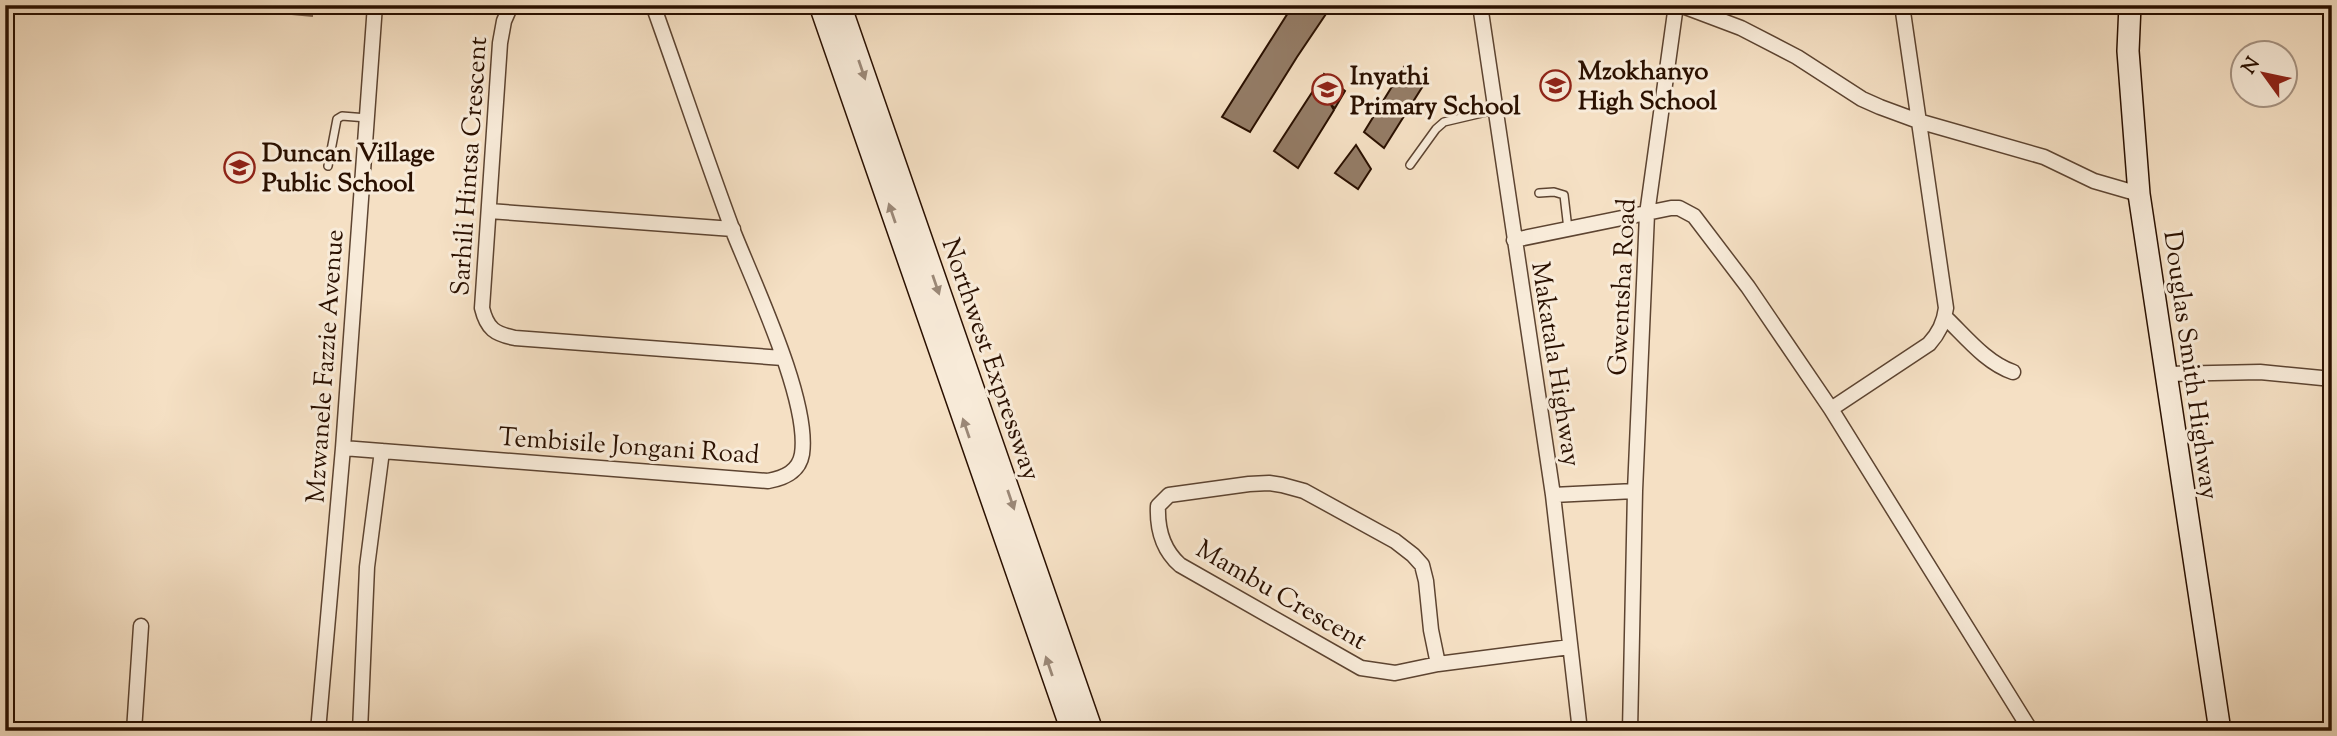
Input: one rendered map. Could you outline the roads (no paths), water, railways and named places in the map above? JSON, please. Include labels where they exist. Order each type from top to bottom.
[{"type":"main road","name":"Northwest Expressway","points":[[820,5],[1072,731]]},
{"type":"main road","name":"Northwest Expressway","points":[[840,5],[1092,731]]},
{"type":"main road","name":"Douglas Smith Highway","points":[[2130,5],[2128,51],[2139,194],[2220,731]]},
{"type":"street","name":"Mzwanele Fazzie Avenue","points":[[318,729],[343,448],[375,5]]},
{"type":"street","name":"Sarhili Hintsa Crescent","points":[[511,5],[504,21],[500,43],[482,308],[489,327],[500,335],[783,358]]},
{"type":"street","name":"Tembisile Jongani Road","points":[[343,448],[750,480],[780,479],[790,475],[798,467],[802,455],[800,413],[783,358],[733,229],[653,5]]},
{"type":"street","name":"Makatala Highway","points":[[1480,5],[1553,495],[1580,731]]},
{"type":"street","points":[[1678,5],[1741,28],[1797,57],[1862,99],[1919,121],[2044,157],[2094,181],[2139,194]]},
{"type":"street","name":"Gwentsha Road","points":[[1630,731],[1635,491],[1647,214],[1678,5]]},
{"type":"street","points":[[1831,409],[1929,344],[1938,335],[1945,317],[1946,308],[1902,5]]},
{"type":"street","points":[[1514,240],[1679,208],[1694,216],[1748,287],[1831,409],[2031,731]]},
{"type":"street","points":[[489,211],[733,229]]},
{"type":"street","points":[[1945,317],[1997,364],[2013,372]]},
{"type":"street","points":[[2166,374],[2260,372],[2332,379]]},
{"type":"street","points":[[360,731],[367,567],[382,451]]},
{"type":"street","name":"Mambu Crescent","points":[[1438,664],[1422,565],[1395,541],[1304,491],[1269,483],[1169,495],[1158,506],[1163,543],[1180,565],[1361,668],[1395,673],[1438,664],[1570,648]]},
{"type":"street","points":[[1553,495],[1635,491]]},
{"type":"street","points":[[134,731],[141,626]]},
{"type":"street","points":[[318,729],[347,731]]},
{"type":"lane","points":[[1410,165],[1444,122],[1495,110]]},
{"type":"lane","points":[[328,166],[337,119],[340,116],[366,118]]},
{"type":"lane","points":[[1539,193],[1554,192],[1564,195],[1568,230]]},
{"type":"place","name":"Mzokhanyo High School","points":[[1555,85]]},
{"type":"place","name":"Inyathi Primary School","points":[[1327,90]]},
{"type":"place","name":"Duncan Village Public School","points":[[239,167]]}]
